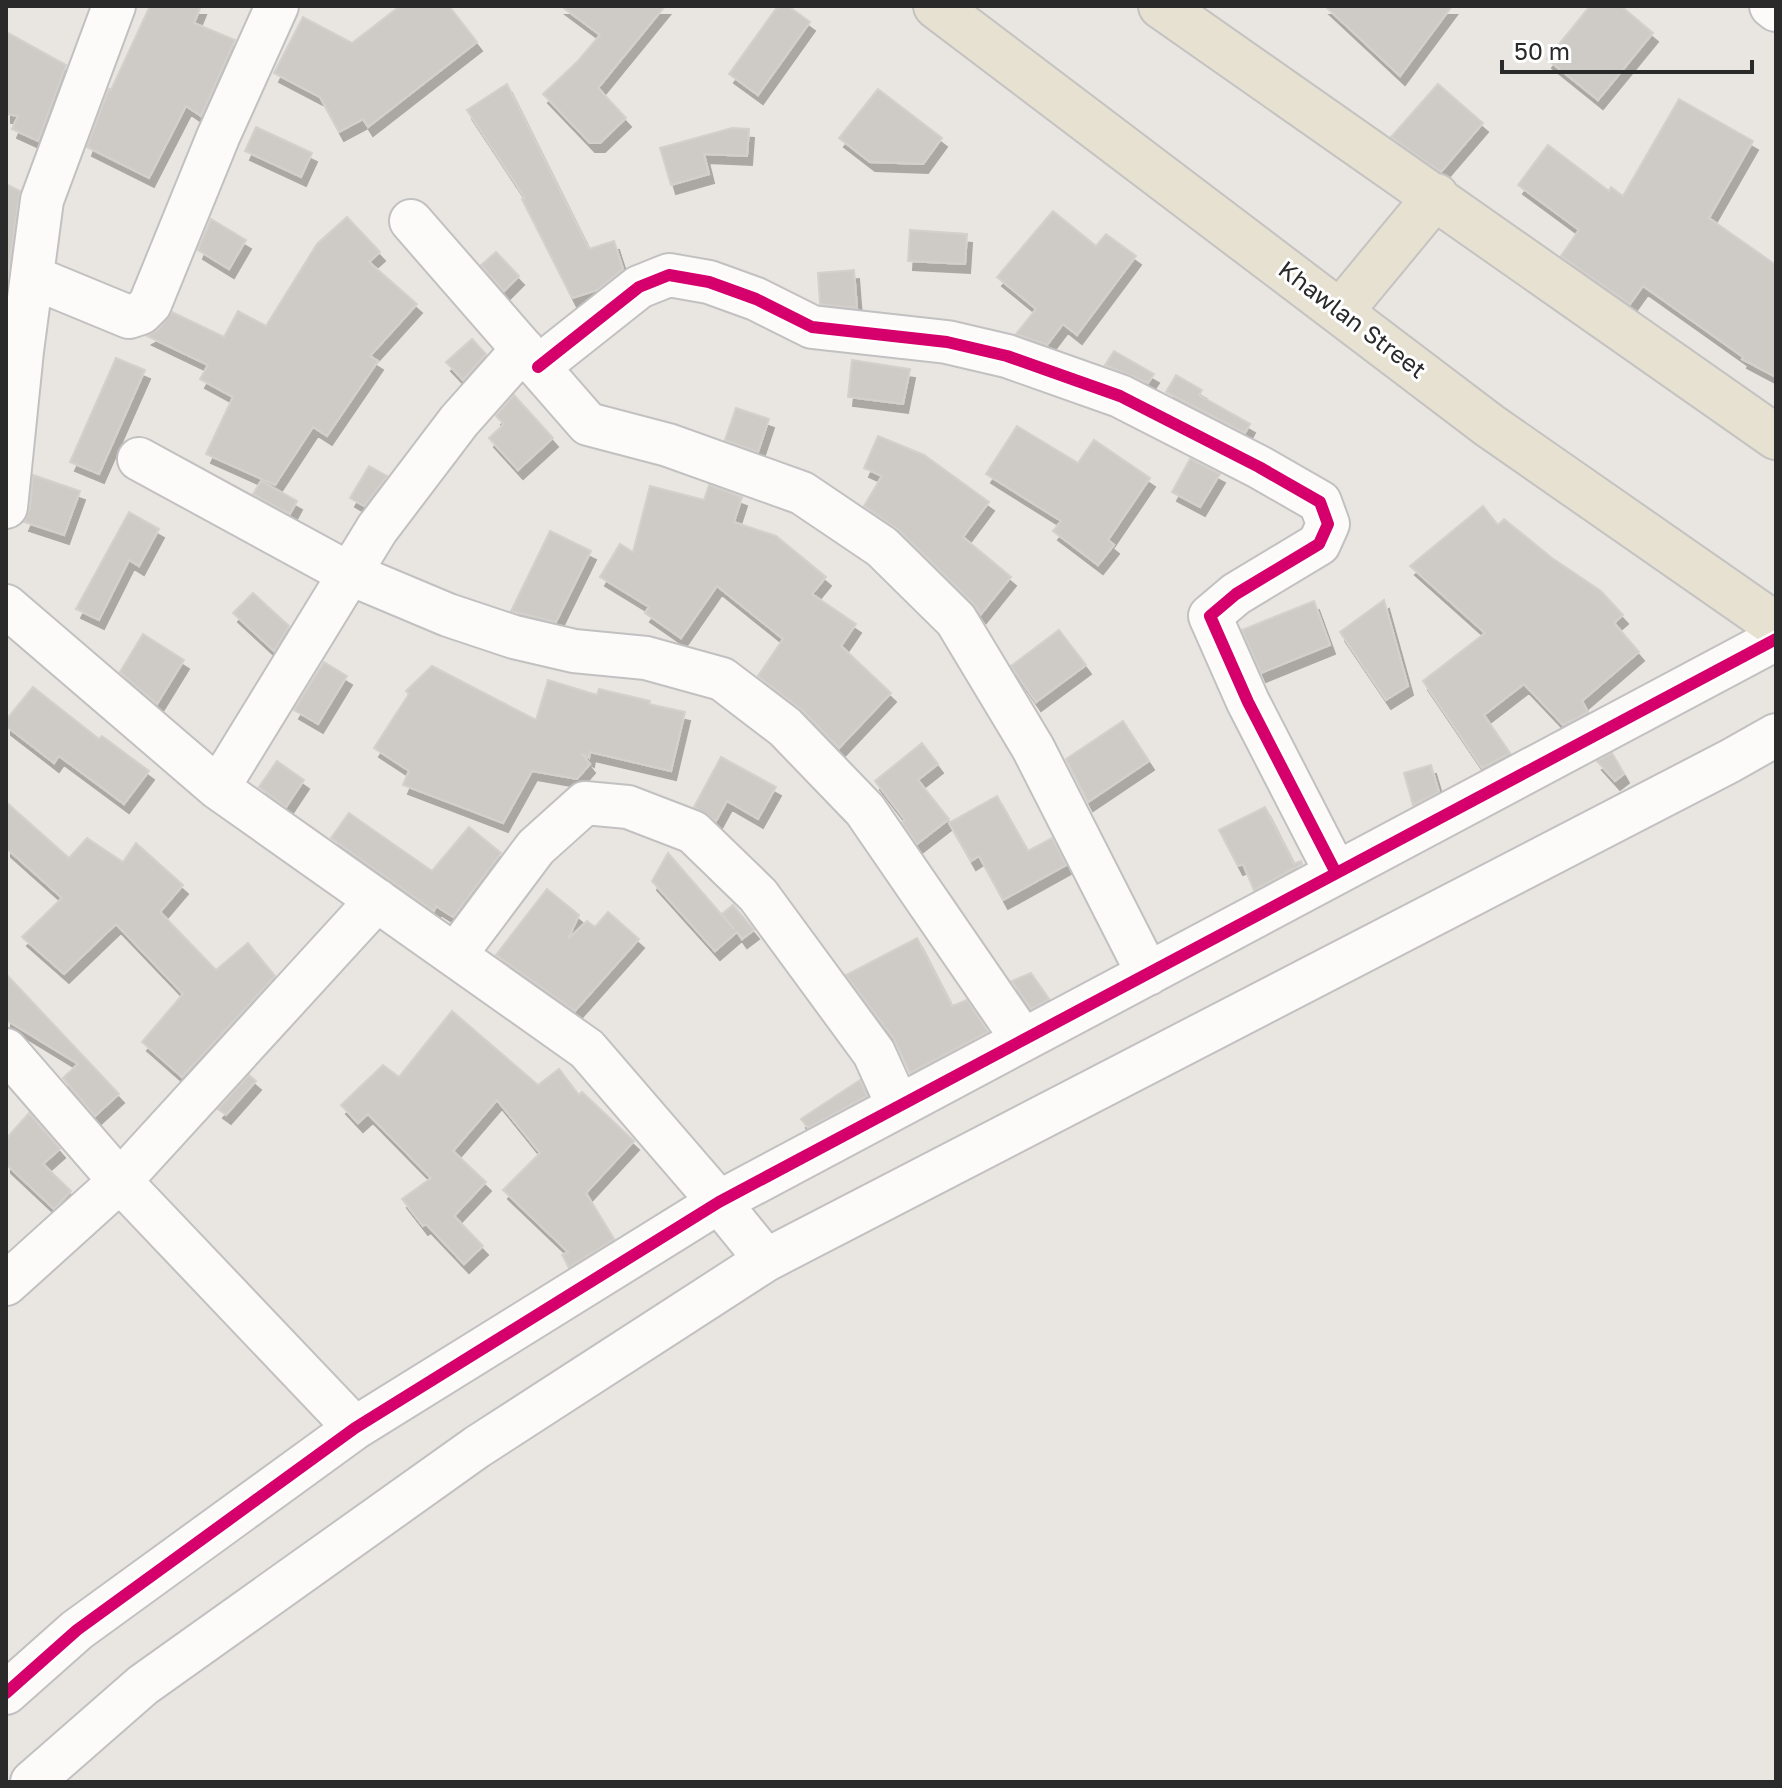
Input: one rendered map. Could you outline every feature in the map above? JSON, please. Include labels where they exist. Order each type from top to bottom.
[{"type":"main road","name":"Khawlan Street","points":[[936,6],[1490,426],[1776,625]]},
{"type":"main road","points":[[1161,6],[1776,437]]},
{"type":"main road","points":[[1341,311],[1436,196]]},
{"type":"street","points":[[6,507],[42,200],[114,6]]},
{"type":"street","points":[[32,277],[129,317],[141,313],[150,304],[218,137],[277,6]]},
{"type":"street","points":[[1771,6],[1776,10]]},
{"type":"street","points":[[411,221],[588,424],[668,445],[802,493],[882,547],[956,620],[1033,748],[1148,974]]},
{"type":"street","points":[[218,788],[348,573],[377,529],[459,421],[531,358],[639,287],[669,275],[709,282],[756,299],[812,327],[947,342],[1007,356],[1120,396],[1320,502],[1328,524],[1319,544],[1236,594],[1210,616],[1248,702],[1336,873]]},
{"type":"street","points":[[139,459],[348,573],[448,615],[514,637],[574,651],[646,658],[722,679],[785,727],[865,810],[1023,1040]]},
{"type":"street","points":[[6,606],[218,788],[587,1049],[766,1260]]},
{"type":"street","points":[[7,1691],[77,1630],[355,1428],[719,1202],[1776,639]]},
{"type":"street","points":[[32,1782],[143,1685],[477,1447],[766,1260],[1716,769],[1776,735]]},
{"type":"street","points":[[455,955],[536,847],[585,803],[628,807],[693,832],[758,895],[874,1053],[898,1106]]},
{"type":"street","points":[[6,1284],[120,1181],[377,900]]},
{"type":"street","points":[[6,1050],[120,1181],[355,1428]]},
{"type":"building","points":[[150,6],[201,6],[194,23],[235,40],[201,116],[186,106],[149,178],[87,147],[109,89]]},
{"type":"building","points":[[400,6],[449,6],[477,42],[368,127],[363,119],[339,132],[320,97],[274,73],[303,17],[352,43]]},
{"type":"building","points":[[561,6],[665,6],[598,88],[626,118],[600,143],[590,143],[543,94],[600,35]]},
{"type":"building","points":[[778,6],[788,6],[810,22],[758,95],[729,74]]},
{"type":"building","points":[[1325,6],[1452,6],[1400,76]]},
{"type":"building","points":[[1590,6],[1621,6],[1653,33],[1598,100],[1547,59]]},
{"type":"building","points":[[6,32],[66,65],[38,141],[12,129],[18,116],[6,114]]},
{"type":"building","points":[[507,84],[589,249],[614,241],[623,269],[597,290],[572,298],[522,199],[525,198],[467,110]]},
{"type":"building","points":[[1438,84],[1483,123],[1441,172],[1391,137]]},
{"type":"building","points":[[878,89],[942,138],[923,164],[870,162],[839,138]]},
{"type":"building","points":[[1679,99],[1753,141],[1709,218],[1776,265],[1776,377],[1742,359],[1643,286],[1630,304],[1561,256],[1579,230],[1518,185],[1548,145],[1609,191],[1611,187],[1623,196]]},
{"type":"building","points":[[256,127],[312,153],[301,177],[245,151]]},
{"type":"building","points":[[732,128],[749,129],[747,156],[704,154],[709,174],[671,185],[660,148]]},
{"type":"building","points":[[6,184],[20,191],[6,287]]},
{"type":"building","points":[[1053,211],[1096,246],[1106,234],[1136,256],[1077,335],[1063,324],[1047,345],[1016,334],[1036,309],[997,277]]},
{"type":"building","points":[[347,217],[380,252],[369,262],[417,304],[370,356],[378,361],[327,436],[313,427],[275,485],[206,454],[233,397],[200,379],[208,365],[147,336],[158,330],[172,312],[224,337],[238,311],[266,326],[317,244]]},
{"type":"building","points":[[211,219],[246,240],[229,269],[198,250]]},
{"type":"building","points":[[910,230],[967,234],[965,264],[908,261]]},
{"type":"building","points":[[496,252],[519,276],[504,291],[481,265]]},
{"type":"building","points":[[854,270],[857,308],[820,304],[818,273]]},
{"type":"building","points":[[472,339],[486,354],[463,380],[446,362]]},
{"type":"building","points":[[1114,351],[1154,374],[1148,383],[1105,365]]},
{"type":"building","points":[[116,358],[145,370],[99,474],[70,462]]},
{"type":"building","points":[[852,360],[910,369],[903,404],[848,397]]},
{"type":"building","points":[[1176,375],[1202,390],[1199,395],[1250,424],[1245,433],[1166,392]]},
{"type":"building","points":[[514,395],[553,438],[518,470],[489,438],[504,424],[496,416]]},
{"type":"building","points":[[736,408],[769,419],[758,452],[725,440]]},
{"type":"building","points":[[1017,426],[1078,463],[1094,440],[1150,478],[1108,540],[1114,545],[1098,565],[1053,531],[1061,521],[986,474]]},
{"type":"building","points":[[878,436],[924,455],[989,502],[963,537],[1011,577],[981,614],[899,530],[864,506],[882,476],[864,468]]},
{"type":"building","points":[[1190,459],[1220,474],[1200,507],[1172,492]]},
{"type":"building","points":[[369,466],[387,476],[364,506],[350,498]]},
{"type":"building","points":[[33,475],[80,491],[64,535],[24,522],[30,509]]},
{"type":"building","points":[[261,481],[297,501],[290,514],[253,494]]},
{"type":"building","points":[[709,485],[742,497],[734,522],[776,536],[826,577],[812,594],[856,624],[841,646],[891,693],[839,748],[802,710],[758,676],[783,639],[717,586],[681,638],[645,613],[649,607],[600,577],[620,544],[633,552],[650,486],[704,500]]},
{"type":"building","points":[[1483,506],[1498,525],[1504,519],[1552,558],[1601,591],[1623,615],[1614,623],[1639,652],[1582,701],[1588,712],[1563,725],[1524,684],[1484,715],[1510,753],[1482,768],[1423,681],[1485,633],[1410,566]]},
{"type":"building","points":[[129,512],[159,529],[139,566],[129,560],[99,620],[76,609]]},
{"type":"building","points":[[550,531],[591,551],[556,622],[511,611]]},
{"type":"building","points":[[253,593],[289,626],[274,651],[233,613]]},
{"type":"building","points":[[1384,600],[1408,686],[1386,700],[1340,632]]},
{"type":"building","points":[[1314,601],[1330,645],[1261,673],[1242,630]]},
{"type":"building","points":[[1059,630],[1086,665],[1036,702],[1011,666]]},
{"type":"building","points":[[143,634],[184,660],[157,704],[120,672]]},
{"type":"building","points":[[324,662],[347,676],[318,724],[294,710]]},
{"type":"building","points":[[432,666],[536,720],[548,680],[597,695],[599,689],[685,712],[671,771],[590,752],[589,758],[582,754],[590,764],[577,779],[532,771],[503,823],[403,785],[409,771],[374,748],[409,694],[406,691]]},
{"type":"building","points":[[33,687],[99,739],[102,736],[149,771],[124,804],[59,756],[54,763],[6,726],[6,720]]},
{"type":"building","points":[[1123,721],[1149,761],[1088,802],[1066,759]]},
{"type":"building","points":[[922,743],[938,764],[918,780],[949,819],[917,844],[902,822],[905,820],[875,781]]},
{"type":"building","points":[[1612,753],[1624,774],[1615,781],[1597,761]]},
{"type":"building","points":[[721,757],[776,787],[758,819],[727,801],[716,821],[694,807]]},
{"type":"building","points":[[277,761],[304,780],[286,807],[259,787]]},
{"type":"building","points":[[1431,765],[1439,792],[1413,805],[1404,773]]},
{"type":"building","points":[[997,796],[1028,851],[1052,838],[1066,865],[1003,900],[979,856],[971,861],[949,823]]},
{"type":"building","points":[[6,802],[69,858],[87,838],[123,862],[136,843],[183,885],[160,912],[216,970],[248,943],[275,976],[182,1077],[142,1042],[183,994],[116,924],[64,974],[22,937],[62,898],[6,848]]},
{"type":"building","points":[[1265,807],[1294,864],[1301,861],[1302,864],[1254,890],[1243,864],[1238,866],[1219,830]]},
{"type":"building","points":[[349,813],[432,871],[469,827],[501,853],[453,917],[436,906],[434,911],[331,838]]},
{"type":"building","points":[[668,853],[734,929],[722,914],[733,905],[754,930],[742,939],[737,932],[715,951],[652,881]]},
{"type":"building","points":[[547,889],[579,915],[568,939],[587,921],[595,927],[608,912],[639,939],[575,1011],[496,955]]},
{"type":"building","points":[[917,938],[952,1006],[967,1000],[988,1032],[910,1073],[894,1039],[846,975]]},
{"type":"building","points":[[1031,973],[1049,999],[1031,1009],[1012,981]]},
{"type":"building","points":[[6,974],[119,1094],[95,1116],[63,1078],[78,1064],[6,1020]]},
{"type":"building","points":[[452,1011],[538,1085],[559,1069],[579,1095],[582,1092],[634,1141],[586,1193],[614,1239],[569,1267],[562,1255],[568,1252],[503,1190],[540,1153],[497,1100],[453,1151],[486,1182],[454,1216],[483,1246],[464,1264],[426,1224],[423,1226],[402,1199],[431,1178],[368,1114],[358,1123],[341,1105],[383,1065],[399,1077]]},
{"type":"building","points":[[249,1075],[256,1081],[226,1115],[218,1109]]},
{"type":"building","points":[[860,1080],[867,1096],[808,1128],[801,1119]]},
{"type":"building","points":[[29,1113],[60,1149],[43,1164],[71,1191],[54,1209],[6,1164],[6,1139]]},
{"type":"cycle path","points":[[538,367],[639,287],[669,275],[709,282],[756,299],[812,327],[947,342],[1007,356],[1120,396],[1320,502],[1328,524],[1319,544],[1236,594],[1210,616],[1248,702],[1336,873]]},
{"type":"cycle path","points":[[6,1693],[77,1630],[355,1428],[719,1202],[1776,639]]}]
